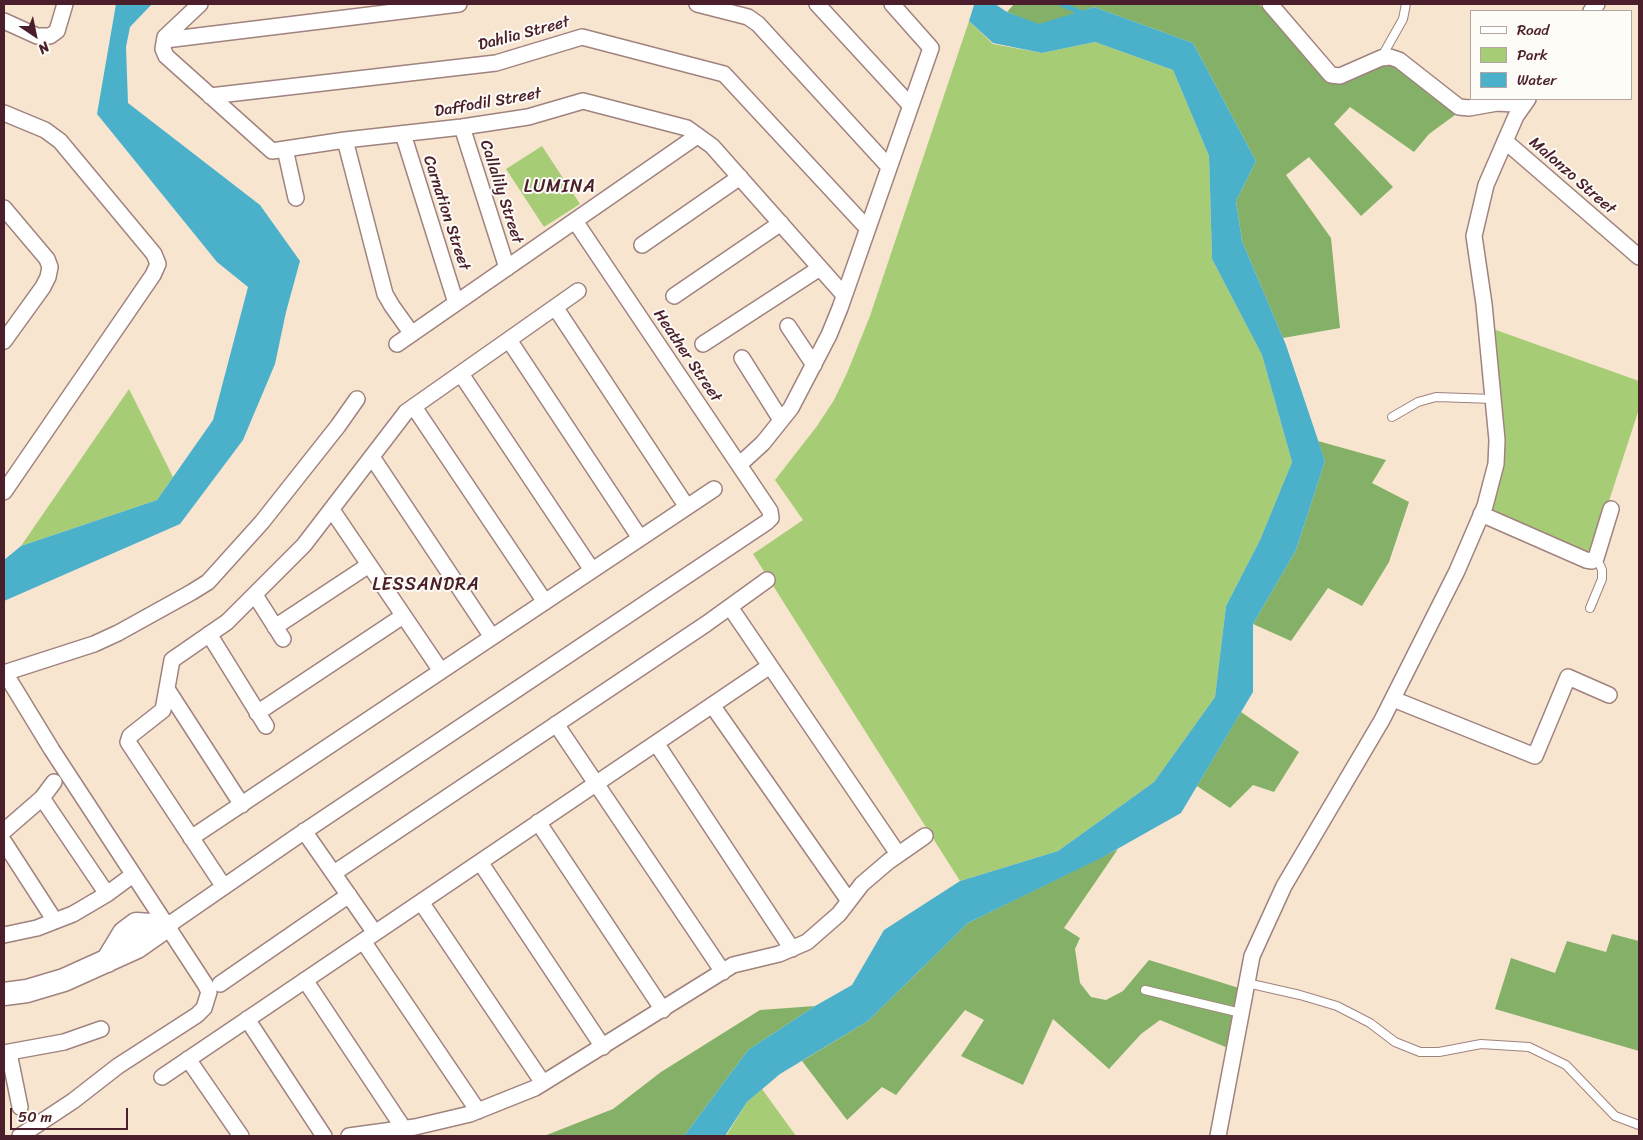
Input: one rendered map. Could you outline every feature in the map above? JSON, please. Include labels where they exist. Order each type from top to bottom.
[{"type":"street","points":[[4,21],[37,36],[50,36],[57,31],[65,4]]},
{"type":"street","points":[[200,4],[165,37],[163,48],[166,56],[210,96],[279,150],[296,198]]},
{"type":"street","points":[[165,40],[459,4]]},
{"type":"street","points":[[697,4],[748,17],[758,24],[889,167]]},
{"type":"street","points":[[817,4],[910,104]]},
{"type":"street","points":[[739,465],[763,442],[790,408],[829,335],[931,48],[892,4]]},
{"type":"street","points":[[1270,4],[1331,75],[1340,76],[1380,58],[1390,57],[1399,60],[1459,106],[1469,108],[1497,103],[1513,104],[1521,100]]},
{"type":"street","name":"Dahlia Street","points":[[210,96],[496,63],[582,37],[724,74],[867,228]]},
{"type":"street","points":[[1218,1136],[1252,956],[1284,886],[1382,720],[1457,571],[1481,514],[1496,464],[1497,440],[1484,304],[1474,236],[1486,185],[1516,116],[1527,100]]},
{"type":"street","name":"Daffodil Street","points":[[279,150],[528,117],[583,101],[687,128],[712,146],[844,295]]},
{"type":"street","points":[[4,113],[45,130],[60,141],[154,254],[158,264],[153,275],[4,492]]},
{"type":"street","name":"Callalily Street","points":[[462,127],[507,268]]},
{"type":"street","name":"Carnation Street","points":[[403,134],[456,303]]},
{"type":"street","points":[[397,344],[697,136]]},
{"type":"street","points":[[345,140],[385,294],[412,334]]},
{"type":"street","name":"Malonzo Street","points":[[1505,141],[1639,257]]},
{"type":"street","points":[[642,245],[740,177]]},
{"type":"street","points":[[4,208],[47,259],[50,267],[48,277],[42,287],[4,341]]},
{"type":"street","name":"Heather Street","points":[[304,831],[771,518],[770,510],[575,221]]},
{"type":"street","points":[[674,296],[781,223]]},
{"type":"street","points":[[703,344],[820,268]]},
{"type":"street","points":[[224,887],[128,742],[130,736],[163,710],[172,660],[227,622],[304,546],[406,412],[578,291]]},
{"type":"street","points":[[556,307],[687,507]]},
{"type":"street","points":[[788,326],[814,364]]},
{"type":"street","points":[[509,340],[640,538]]},
{"type":"street","points":[[742,358],[781,420]]},
{"type":"street","points":[[461,374],[592,570]]},
{"type":"street","points":[[20,1136],[66,1105],[118,1066],[197,1015],[204,1008],[209,992],[4,673],[110,637],[208,582],[262,522],[357,399]]},
{"type":"street","points":[[414,407],[545,602]]},
{"type":"street","points":[[372,457],[492,637]]},
{"type":"street","points":[[191,838],[714,489]]},
{"type":"street","points":[[1481,514],[1586,560],[1594,560],[1611,509]]},
{"type":"street","points":[[332,510],[441,671]]},
{"type":"street","points":[[254,595],[279,633],[369,565]]},
{"type":"street","points":[[334,873],[730,607],[767,580]]},
{"type":"street","points":[[730,607],[898,854]]},
{"type":"street","points":[[209,634],[261,719],[403,616]]},
{"type":"street","points":[[162,1077],[770,666]]},
{"type":"street","points":[[1393,699],[1535,756],[1568,678],[1609,695]]},
{"type":"street","points":[[167,689],[242,805]]},
{"type":"street","points":[[712,705],[849,901]]},
{"type":"street","points":[[556,724],[723,972]]},
{"type":"street","points":[[656,743],[792,948]]},
{"type":"street","points":[[4,831],[42,798],[54,782]]},
{"type":"street","points":[[42,798],[107,894]]},
{"type":"street","points":[[538,822],[663,1010]]},
{"type":"street","points":[[4,994],[28,991],[64,980],[137,947],[304,831],[349,895],[369,937],[478,1111]]},
{"type":"street","points":[[349,1136],[404,1129],[470,1114],[535,1088],[733,966],[779,954],[807,942],[838,914],[862,884],[898,854],[925,836]]},
{"type":"street","points":[[4,842],[55,921]]},
{"type":"street","points":[[480,862],[603,1047]]},
{"type":"street","points":[[4,935],[37,928],[73,914],[107,894],[130,877]]},
{"type":"street","points":[[220,984],[349,895]]},
{"type":"street","points":[[421,902],[543,1083]]},
{"type":"street","points":[[305,980],[404,1129]]},
{"type":"street","points":[[247,1019],[324,1136]]},
{"type":"street","points":[[20,1106],[6,1053],[64,1042],[101,1029]]},
{"type":"street","points":[[188,1059],[242,1136]]},
{"type":"lane","points":[[1380,58],[1403,19],[1406,4]]},
{"type":"lane","points":[[1392,417],[1418,402],[1436,397],[1493,399]]},
{"type":"lane","points":[[1590,608],[1602,579],[1600,565],[1594,560]]},
{"type":"lane","points":[[1247,983],[1300,994],[1336,1006],[1370,1022],[1395,1042],[1420,1052],[1439,1052],[1481,1044],[1529,1047],[1566,1065],[1615,1116],[1639,1125]]},
{"type":"lane","points":[[1145,990],[1241,1013]]},
{"type":"green space","points":[[1014,4],[1259,4],[1328,82],[1343,83],[1391,63],[1459,112],[1429,134],[1414,152],[1350,107],[1334,124],[1393,187],[1361,216],[1309,157],[1286,175],[1331,238],[1340,328],[1283,338],[1242,241],[1236,201],[1256,161],[1193,43],[1094,7],[1039,25],[1007,12]]},
{"type":"green space","points":[[969,21],[993,44],[1042,53],[1095,42],[1173,70],[1209,156],[1212,259],[1262,355],[1292,462],[1260,540],[1226,606],[1215,697],[1154,782],[1058,851],[960,881],[753,554],[803,520],[775,480],[817,426],[834,400],[847,373],[870,316]]},
{"type":"green space","points":[[542,146],[580,204],[544,227],[506,169]]},
{"type":"green space","points":[[1493,329],[1639,381],[1639,409],[1591,556],[1491,509]]},
{"type":"green space","points":[[129,389],[173,477],[157,500],[21,546]]},
{"type":"green space","points":[[1318,441],[1386,460],[1372,483],[1409,502],[1389,562],[1362,606],[1328,588],[1291,641],[1253,624],[1296,550],[1325,461]]},
{"type":"green space","points":[[1241,712],[1299,752],[1274,792],[1253,785],[1230,808],[1197,786]]},
{"type":"green space","points":[[1118,849],[1064,928],[1080,938],[1075,949],[1080,983],[1091,997],[1106,1000],[1123,991],[1149,960],[1239,988],[1228,1048],[1160,1020],[1141,1034],[1109,1069],[1053,1019],[1023,1085],[961,1056],[984,1020],[965,1010],[896,1095],[882,1087],[847,1120],[802,1061],[868,1021],[968,923]]},
{"type":"green space","points":[[1612,934],[1639,941],[1639,1051],[1495,1009],[1511,958],[1555,973],[1567,941],[1606,952]]},
{"type":"green space","points":[[815,1006],[748,1050],[684,1136],[544,1136],[613,1109],[661,1072],[760,1010]]},
{"type":"green space","points":[[762,1089],[796,1136],[726,1136],[747,1102]]},
{"type":"water","points":[[116,4],[152,4],[130,27],[126,47],[128,103],[260,205],[300,261],[286,312],[275,364],[243,440],[180,524],[4,601],[4,560],[21,546],[157,500],[213,420],[248,287],[217,262],[97,114]]},
{"type":"water","points":[[972,4],[995,4],[1007,12],[1039,24],[1094,7],[1193,43],[1256,161],[1236,201],[1242,241],[1286,345],[1325,461],[1296,550],[1253,624],[1253,692],[1181,813],[1103,857],[968,923],[868,1021],[780,1074],[747,1102],[725,1136],[684,1136],[748,1050],[815,1006],[852,985],[884,930],[960,881],[1058,851],[1154,782],[1215,697],[1226,606],[1260,540],[1292,462],[1262,355],[1212,259],[1209,156],[1173,70],[1095,42],[1042,53],[993,43],[969,21],[974,5]]},
{"type":"waterway","points":[[1061,4],[1084,14]]},
{"type":"district","name":"LUMINA","points":[[560,187]]},
{"type":"district","name":"LESSANDRA","points":[[426,585]]}]
